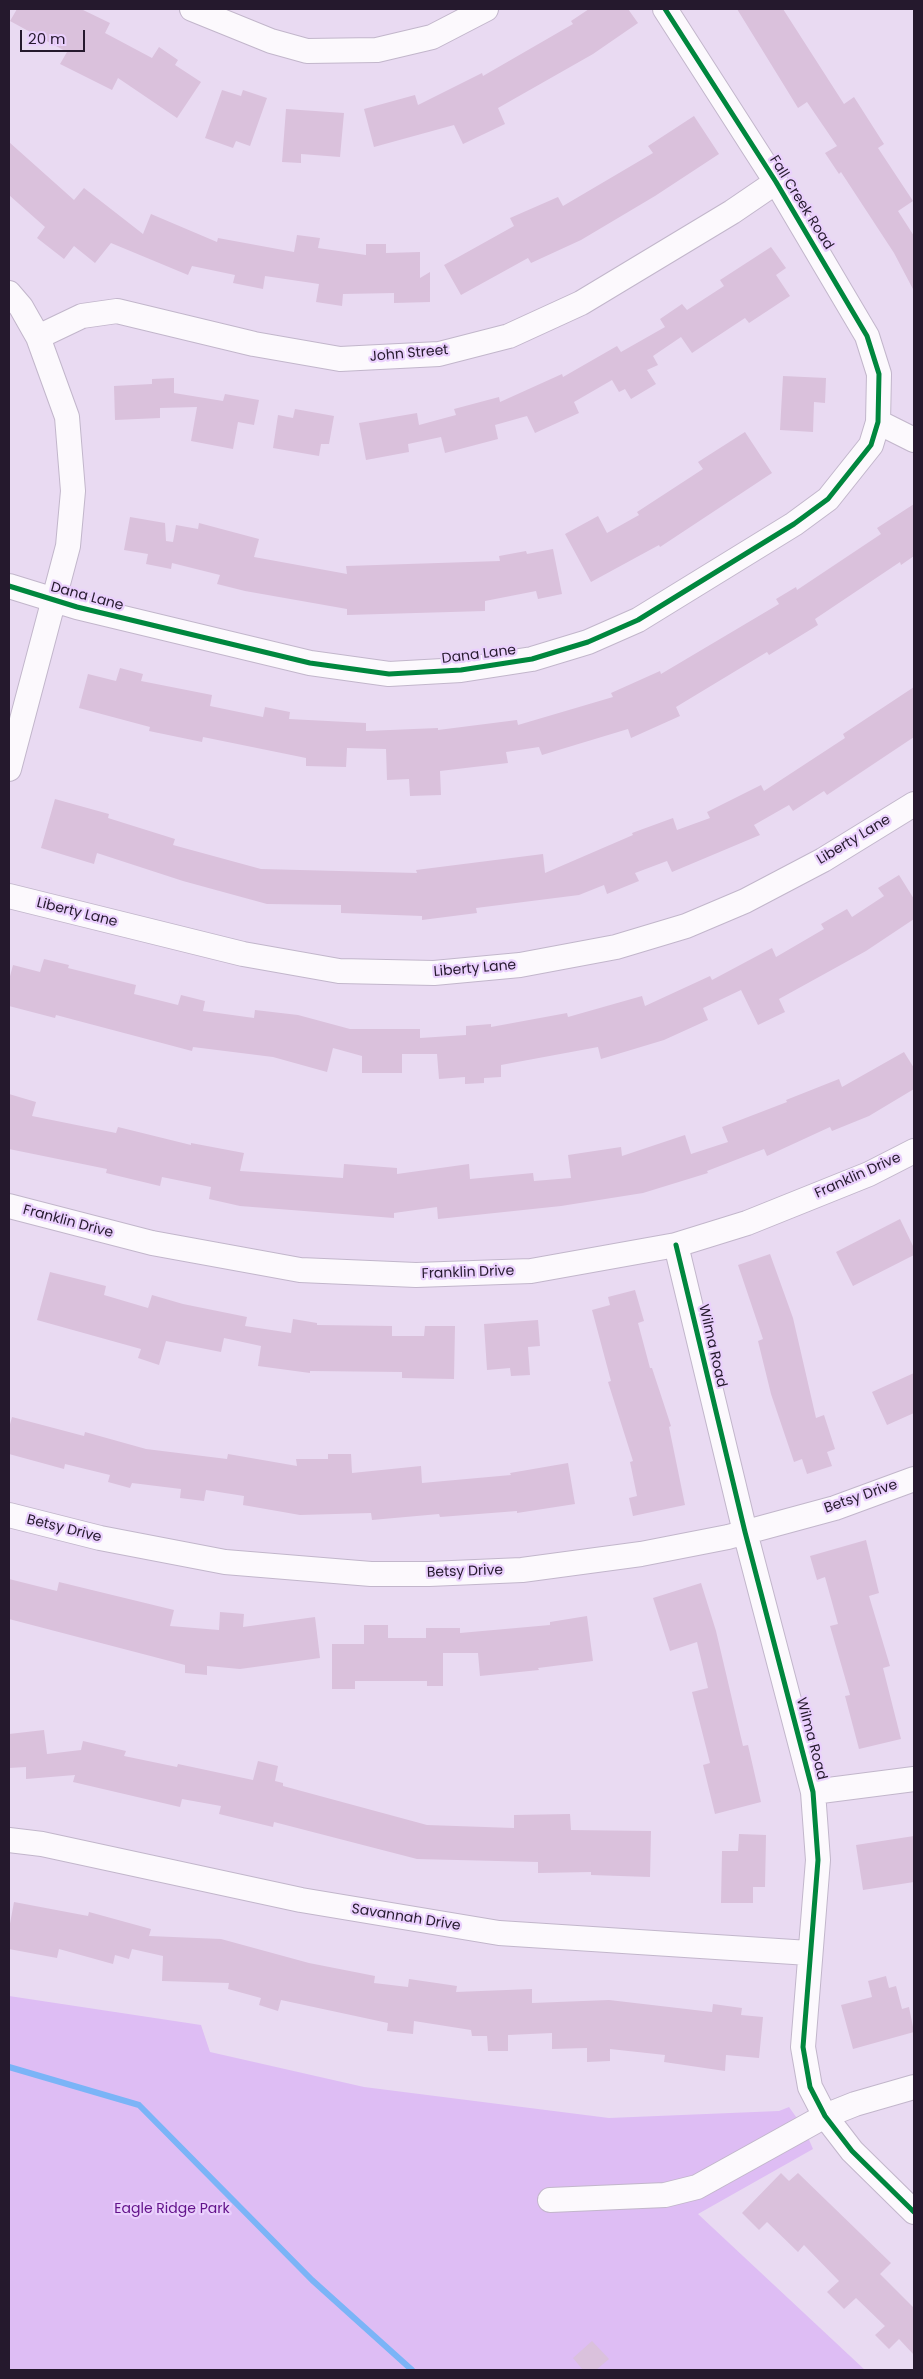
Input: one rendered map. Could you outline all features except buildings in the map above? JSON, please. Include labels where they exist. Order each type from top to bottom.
[{"type":"street","points":[[192,9],[229,16],[271,42],[307,51],[377,50],[432,37],[486,9]]},
{"type":"street","name":"Fall Creek Road","points":[[665,9],[776,182],[867,336],[879,374],[878,422]]},
{"type":"street","name":"John Street","points":[[38,337],[82,316],[117,311],[254,344],[340,358],[439,354],[509,336],[581,303],[732,212],[776,182]]},
{"type":"street","points":[[9,292],[21,307],[38,337],[67,417],[73,491],[68,546],[9,769]]},
{"type":"street","points":[[878,422],[914,440]]},
{"type":"street","name":"Dana Lane","points":[[9,586],[54,601],[310,663],[389,674],[461,670],[532,659],[588,642],[638,620],[794,524],[828,499],[841,484],[871,444],[878,422]]},
{"type":"street","name":"Liberty Lane","points":[[9,896],[243,954],[339,971],[434,973],[520,965],[616,947],[686,926],[745,901],[823,860],[914,804]]},
{"type":"street","name":"Franklin Drive","points":[[9,1206],[152,1243],[300,1270],[416,1275],[531,1270],[676,1245],[747,1223],[870,1174],[914,1151]]},
{"type":"street","name":"Wilma Road","points":[[676,1245],[745,1532],[813,1792],[818,1860],[809,1953],[803,2047],[810,2087],[825,2116],[852,2152],[914,2212]]},
{"type":"street","name":"Betsy Drive","points":[[9,1515],[100,1538],[226,1562],[372,1574],[522,1570],[641,1554],[745,1532],[834,1508],[914,1479]]},
{"type":"street","points":[[813,1792],[914,1779]]},
{"type":"street","name":"Savannah Drive","points":[[9,1840],[42,1844],[302,1900],[499,1933],[809,1953]]},
{"type":"street","points":[[550,2200],[665,2195],[697,2187],[825,2116],[855,2104],[914,2088]]},
{"type":"green space","name":"Eagle Ridge Park","points":[[9,1996],[201,2025],[210,2052],[364,2087],[609,2118],[779,2111],[789,2107],[804,2128],[813,2149],[698,2214],[865,2370],[9,2370]]},
{"type":"waterway","points":[[9,2067],[139,2105],[312,2280],[412,2370]]},
{"type":"cycle path","points":[[9,586],[77,607],[310,663],[389,674],[461,670],[532,659],[588,642],[638,620],[794,524],[828,499],[871,445],[878,422],[879,374],[867,336],[776,182],[665,9]]},
{"type":"cycle path","points":[[676,1245],[745,1532],[813,1792],[818,1860],[803,2047],[810,2087],[825,2116],[852,2151],[914,2212]]}]
